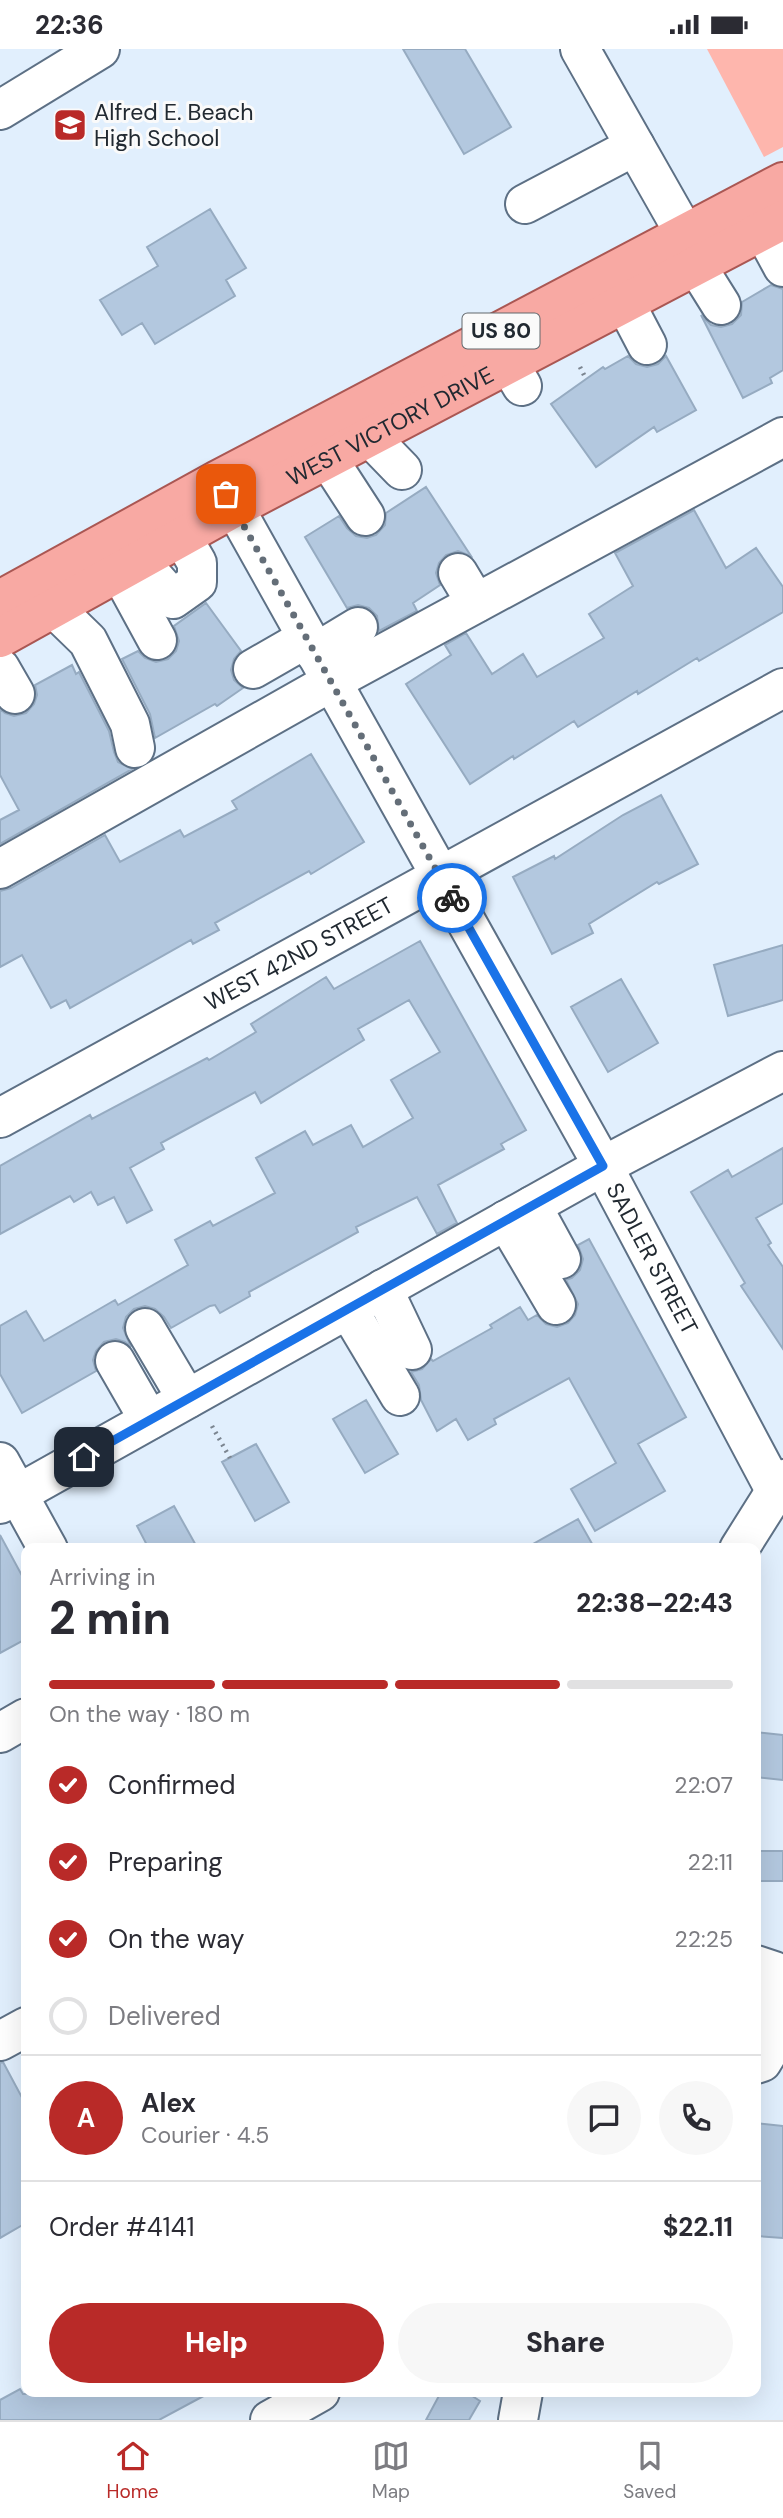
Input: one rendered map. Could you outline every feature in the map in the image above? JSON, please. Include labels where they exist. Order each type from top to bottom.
[{"type":"main road","name":"WEST VICTORY DRIVE","points":[[0,638],[182,537],[226,494],[328,459],[370,437],[516,375],[625,303],[690,249],[783,182]]},
{"type":"main road","name":"WEST VICTORY DRIVE","points":[[0,600],[226,494],[690,249],[773,225]]},
{"type":"street","points":[[0,110],[100,49]]},
{"type":"street","points":[[580,49],[720,305]]},
{"type":"street","points":[[525,204],[635,146]]},
{"type":"street","points":[[773,225],[783,267]]},
{"type":"street","points":[[625,303],[647,345]]},
{"type":"street","points":[[370,437],[402,470]]},
{"type":"street","points":[[253,669],[317,658],[783,437]]},
{"type":"street","points":[[328,459],[365,516]]},
{"type":"street","name":"SADLER STREET","points":[[226,494],[779,1485]]},
{"type":"street","points":[[130,566],[173,599],[197,582],[197,563],[182,537]]},
{"type":"street","points":[[130,566],[157,640]]},
{"type":"street","points":[[54,608],[88,641],[130,725],[135,748]]},
{"type":"street","points":[[0,869],[317,658],[358,627]]},
{"type":"street","name":"WEST 42ND STREET","points":[[0,1118],[783,688]]},
{"type":"street","points":[[44,1543],[6,1487],[149,1420],[603,1166],[783,1071]]},
{"type":"street","points":[[519,1213],[561,1259]]},
{"type":"street","points":[[519,1213],[556,1305]]},
{"type":"street","points":[[383,1289],[412,1350]]},
{"type":"street","points":[[348,1309],[400,1396]]},
{"type":"street","points":[[145,1328],[187,1399]]},
{"type":"street","points":[[116,1361],[149,1420]]},
{"type":"street","points":[[742,1543],[779,1485]]},
{"type":"street","points":[[0,1733],[21,1721]]},
{"type":"street","points":[[761,2062],[768,2052],[767,1972]]},
{"type":"street","points":[[0,2041],[21,2030]]},
{"type":"street","points":[[274,2408],[306,2397]]},
{"type":"street","points":[[518,2420],[522,2397]]},
{"type":"shaded area","points":[[707,49],[783,49],[783,147],[764,157]]},
{"type":"building","points":[[403,49],[465,49],[511,127],[464,154]]},
{"type":"building","points":[[210,209],[246,268],[226,280],[235,296],[155,344],[142,323],[122,335],[100,300],[158,266],[147,247]]},
{"type":"building","points":[[771,285],[783,289],[783,370],[770,378],[772,383],[743,398],[701,315],[711,325],[721,327],[732,324],[741,315],[742,302]]},
{"type":"building","points":[[628,356],[636,364],[647,367],[658,364],[666,356],[696,410],[657,432],[654,427],[596,467],[551,404],[603,367],[605,369]]},
{"type":"building","points":[[426,487],[471,556],[458,551],[446,555],[439,563],[436,573],[440,585],[413,603],[417,611],[379,631],[377,616],[369,608],[358,605],[347,608],[305,537],[339,516],[356,536],[367,538],[376,535],[385,525],[386,513]]},
{"type":"building","points":[[694,510],[726,568],[756,548],[783,587],[783,612],[699,661],[697,658],[638,694],[637,691],[578,727],[574,721],[470,784],[406,684],[451,655],[445,645],[466,633],[492,674],[523,654],[537,677],[604,638],[589,614],[633,586],[615,553]]},
{"type":"building","points":[[206,603],[241,651],[234,659],[231,670],[234,680],[243,688],[217,706],[215,704],[155,738],[150,714],[122,659],[138,651],[145,658],[156,662],[168,659],[176,651],[179,641],[174,626]]},
{"type":"building","points":[[72,665],[76,674],[79,672],[109,731],[118,762],[132,769],[0,844],[0,820],[19,810],[0,775],[0,709],[14,716],[26,713],[34,704],[37,695],[35,685]]},
{"type":"building","points":[[311,754],[364,842],[311,874],[309,871],[215,923],[219,930],[193,944],[191,940],[70,1008],[66,1000],[51,1008],[22,955],[0,967],[0,891],[11,888],[105,835],[120,862],[180,830],[184,837],[237,809],[232,801]]},
{"type":"building","points":[[661,795],[698,864],[659,884],[657,882],[589,924],[593,933],[552,954],[513,877],[554,856],[555,859],[623,815]]},
{"type":"building","points":[[420,941],[526,1130],[501,1144],[504,1149],[438,1185],[457,1223],[437,1234],[417,1197],[356,1227],[358,1232],[249,1292],[250,1296],[220,1313],[215,1305],[210,1306],[171,1328],[155,1309],[145,1306],[134,1309],[126,1317],[123,1328],[131,1347],[116,1339],[104,1342],[96,1351],[93,1360],[96,1371],[22,1413],[0,1374],[0,1326],[26,1311],[44,1341],[115,1300],[118,1305],[188,1265],[175,1240],[210,1221],[213,1226],[275,1193],[256,1158],[305,1131],[313,1145],[351,1125],[363,1147],[413,1118],[391,1080],[440,1052],[409,1000],[358,1029],[364,1040],[261,1103],[255,1092],[161,1143],[164,1149],[130,1168],[152,1210],[127,1223],[114,1197],[98,1205],[91,1192],[74,1202],[70,1196],[0,1234],[0,1166],[90,1115],[92,1119],[207,1058],[209,1060],[256,1032],[251,1024],[326,977],[334,989]]},
{"type":"building","points":[[783,945],[783,1000],[728,1016],[714,965]]},
{"type":"building","points":[[621,979],[658,1043],[608,1072],[571,1007]]},
{"type":"building","points":[[783,1148],[783,1203],[756,1218],[771,1243],[768,1245],[783,1267],[783,1349],[741,1286],[745,1283],[691,1192],[728,1170],[732,1177]]},
{"type":"building","points":[[589,1239],[686,1417],[638,1444],[665,1491],[595,1531],[571,1489],[616,1463],[569,1378],[494,1419],[496,1424],[468,1440],[456,1419],[437,1431],[421,1400],[419,1385],[411,1372],[422,1369],[431,1359],[433,1361],[492,1328],[490,1325],[520,1307],[528,1320],[537,1315],[546,1324],[557,1327],[568,1323],[575,1315],[578,1304],[566,1280],[580,1270],[583,1259],[578,1245]]},
{"type":"building","points":[[366,1400],[398,1454],[365,1473],[333,1419]]},
{"type":"building","points":[[256,1444],[289,1502],[255,1521],[222,1462]]},
{"type":"building","points":[[174,1506],[195,1543],[146,1543],[137,1526]]},
{"type":"building","points":[[578,1519],[592,1543],[535,1543]]},
{"type":"building","points":[[0,1535],[21,1574],[21,1642],[0,1653]]},
{"type":"building","points":[[761,1733],[783,1735],[783,1780],[761,1778]]},
{"type":"building","points":[[761,1851],[783,1851],[783,1881],[761,1881]]},
{"type":"building","points":[[3,2062],[21,2096],[21,2226],[0,2238],[0,2063]]},
{"type":"building","points":[[761,2124],[783,2126],[783,2238],[761,2236]]},
{"type":"building","points":[[20,2389],[21,2397],[202,2397],[159,2420],[0,2420],[0,2400]]},
{"type":"building","points":[[438,2397],[474,2397],[480,2401],[469,2420],[426,2420]]},
{"type":"way so far","points":[[226,494],[452,898]]},
{"type":"place","name":"Alfred E. Beach High School","points":[[70,125]]},
{"type":"route","points":[[84,1457],[603,1166],[452,898]]}]
